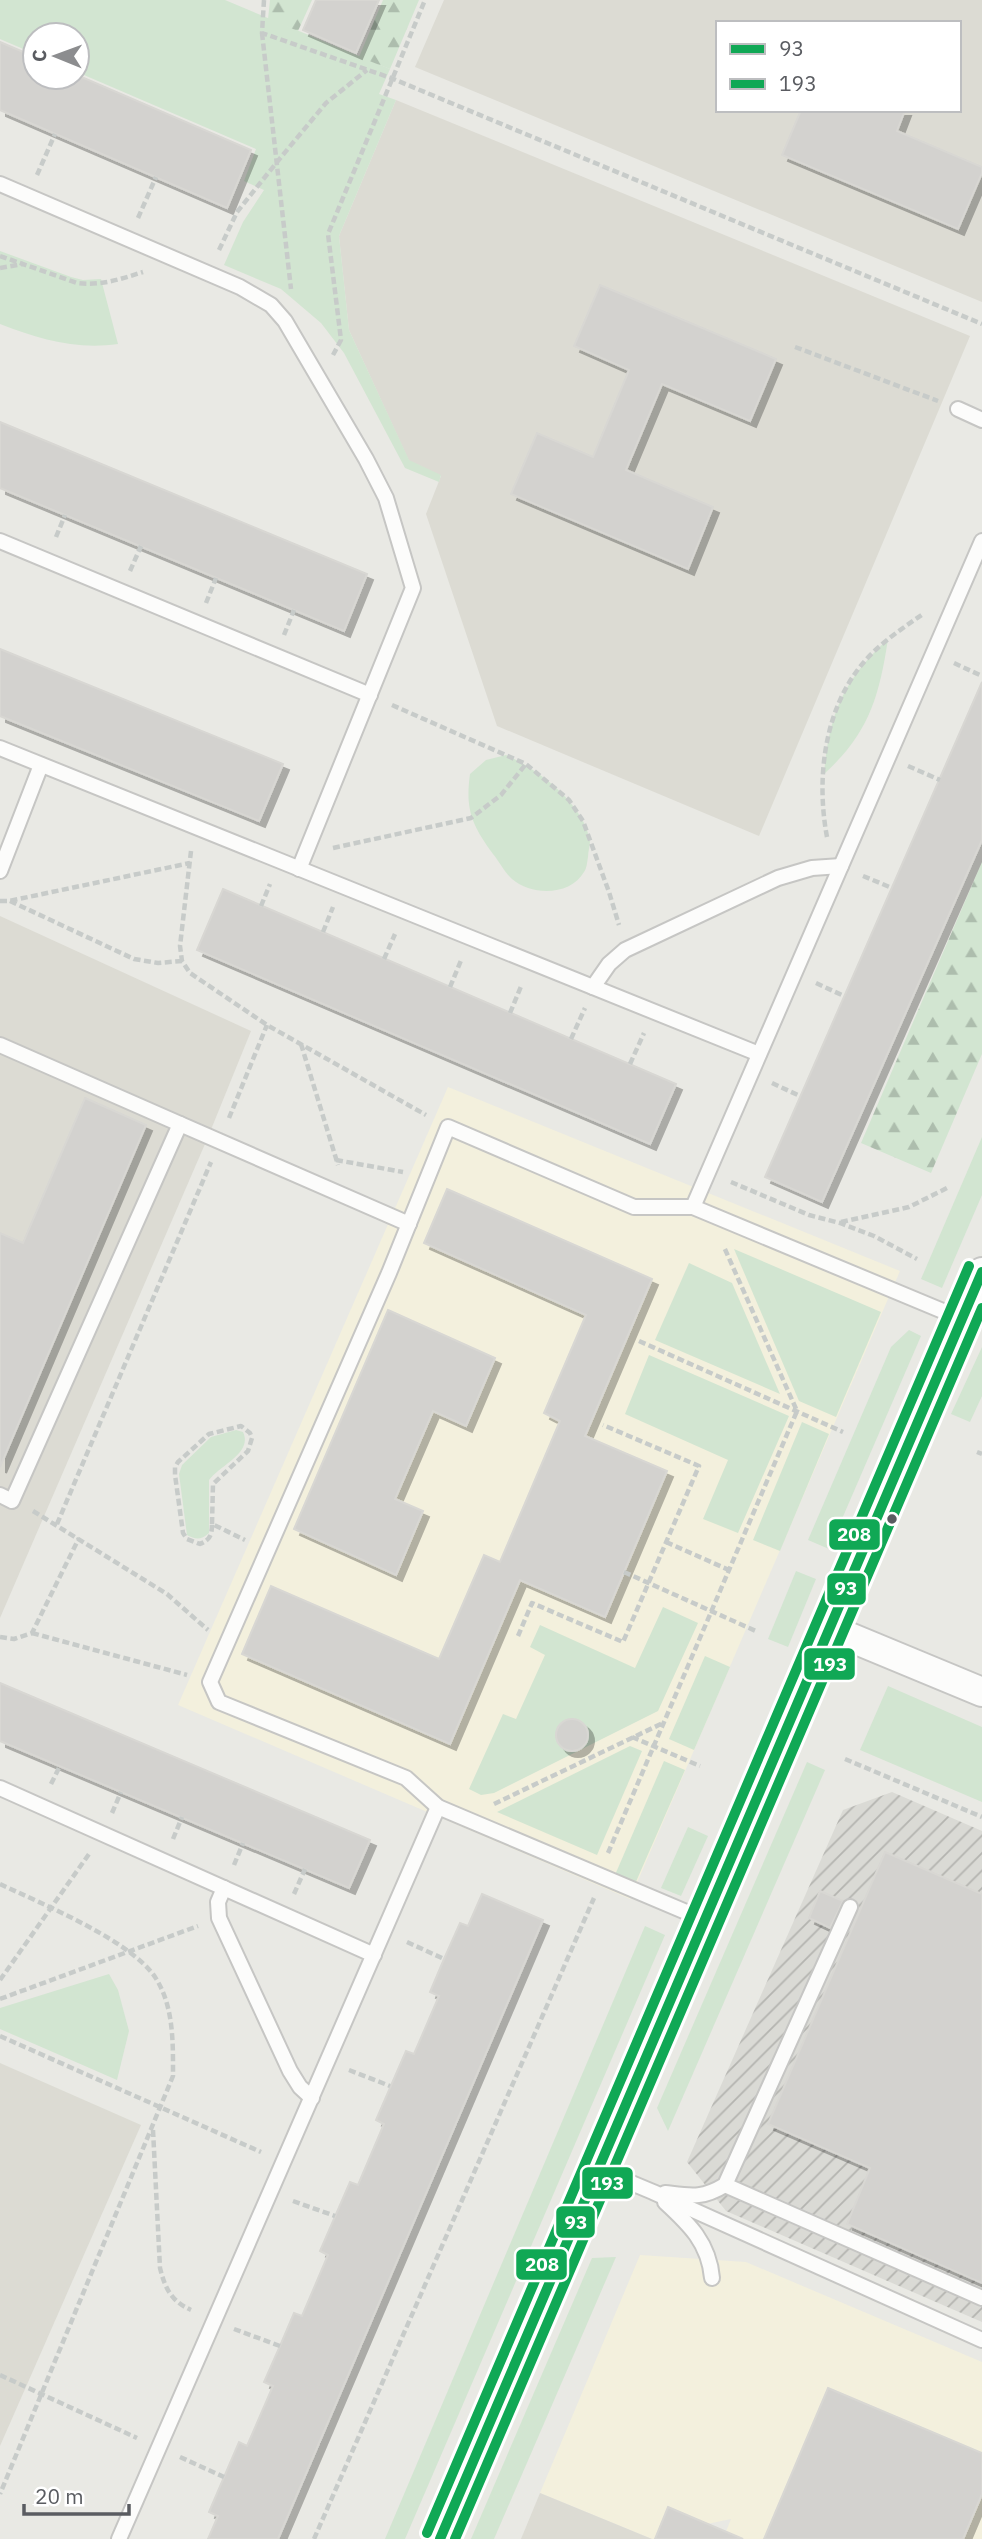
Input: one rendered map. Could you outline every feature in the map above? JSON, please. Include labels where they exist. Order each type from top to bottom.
[{"type":"street","points":[[440,2539],[830,1629],[972,1320],[982,1272]]},
{"type":"street","points":[[830,1629],[982,1692]]},
{"type":"lane","points":[[0,184],[240,287],[271,305],[285,321],[320,379],[386,498],[413,588],[299,869]]},
{"type":"lane","points":[[958,410],[982,420]]},
{"type":"lane","points":[[0,541],[370,695]]},
{"type":"lane","points":[[693,1207],[982,541]]},
{"type":"lane","points":[[0,748],[759,1054]]},
{"type":"lane","points":[[0,871],[41,765]]},
{"type":"lane","points":[[593,987],[609,964],[625,950],[778,878],[813,868],[841,866]]},
{"type":"lane","points":[[0,1045],[409,1224]]},
{"type":"lane","points":[[6,1498],[180,1124]]},
{"type":"lane","points":[[705,1920],[438,1807],[406,1778],[219,1702],[210,1682],[449,1127],[634,1206],[693,1207],[972,1320]]},
{"type":"lane","points":[[0,1788],[374,1955]]},
{"type":"lane","points":[[119,2539],[438,1807]]},
{"type":"lane","points":[[224,1888],[218,1902],[219,1919],[290,2071],[300,2087],[312,2098]]},
{"type":"lane","points":[[653,2192],[700,2197],[725,2185],[850,1907]]},
{"type":"lane","points":[[598,2169],[982,2340]]},
{"type":"lane","points":[[725,2185],[982,2298]]},
{"type":"lane","points":[[653,2192],[689,2224],[711,2259],[712,2278]]},
{"type":"path","points":[[264,0],[262,33],[292,295],[285,321]]},
{"type":"path","points":[[320,379],[341,340],[327,234],[425,0]]},
{"type":"path","points":[[262,33],[391,78],[982,324]]},
{"type":"path","points":[[208,273],[237,212],[326,103],[367,70]]},
{"type":"path","points":[[28,196],[55,134]]},
{"type":"path","points":[[129,240],[156,177]]},
{"type":"path","points":[[0,256],[91,285],[108,283],[162,266],[167,256]]},
{"type":"path","points":[[0,268],[23,264]]},
{"type":"path","points":[[795,347],[942,402]]},
{"type":"path","points":[[841,866],[828,844],[823,814],[826,749],[830,725],[847,687],[864,662],[888,639],[925,612],[955,603]]},
{"type":"path","points":[[370,695],[526,764],[569,800],[583,821],[609,892],[625,950]]},
{"type":"path","points":[[306,854],[471,818],[501,795],[526,764]]},
{"type":"path","points":[[195,826],[180,946],[182,961],[190,973],[267,1025],[449,1127]]},
{"type":"path","points":[[0,901],[190,863]]},
{"type":"path","points":[[9,901],[134,959],[158,963],[182,961]]},
{"type":"path","points":[[571,1039],[593,987]]},
{"type":"path","points":[[631,1064],[654,1011]]},
{"type":"path","points":[[57,1524],[267,1025]]},
{"type":"path","points":[[301,1044],[350,1198]]},
{"type":"path","points":[[323,1161],[336,1160],[428,1176]]},
{"type":"path","points":[[708,1172],[809,1215],[874,1236],[917,1259]]},
{"type":"path","points":[[840,1223],[909,1207],[947,1188]]},
{"type":"path","points":[[314,2539],[600,1877],[653,1746],[797,1411],[710,1214]]},
{"type":"path","points":[[639,1341],[843,1432]]},
{"type":"path","points":[[518,1636],[532,1603],[623,1642],[699,1466],[603,1425]]},
{"type":"path","points":[[241,1426],[250,1433],[251,1445],[213,1484],[212,1524],[212,1534],[207,1541],[200,1544],[187,1539],[183,1533],[175,1467],[208,1434],[241,1426]]},
{"type":"path","points":[[6,1498],[57,1524],[167,1594],[227,1646]]},
{"type":"path","points":[[212,1524],[268,1551]]},
{"type":"path","points":[[32,1633],[79,1538]]},
{"type":"path","points":[[666,1542],[729,1570]]},
{"type":"path","points":[[624,1572],[758,1632]]},
{"type":"path","points":[[0,1637],[14,1639],[32,1633],[210,1682]]},
{"type":"path","points":[[480,1824],[487,1807],[664,1722]]},
{"type":"path","points":[[632,1737],[700,1766]]},
{"type":"path","points":[[845,1759],[982,1817]]},
{"type":"path","points":[[0,1980],[102,1834]]},
{"type":"path","points":[[0,1884],[131,1951],[155,1978],[168,2006],[173,2036],[173,2076],[0,2494]]},
{"type":"path","points":[[0,1999],[219,1919]]},
{"type":"path","points":[[384,1932],[444,1959]]},
{"type":"path","points":[[0,2036],[284,2162]]},
{"type":"path","points":[[328,2061],[390,2086]]},
{"type":"path","points":[[153,2125],[159,2258],[166,2289],[179,2305],[279,2346]]},
{"type":"path","points":[[271,2193],[335,2216]]},
{"type":"path","points":[[0,2375],[224,2477]]},
{"type":"shaded area","points":[[444,0],[982,0],[982,302],[415,67]]},
{"type":"shaded area","points":[[396,100],[970,336],[759,836],[497,726],[426,514],[441,476],[409,461],[349,330],[339,236]]},
{"type":"shaded area","points":[[0,916],[251,1031],[208,1137],[0,1618]]},
{"type":"shaded area","points":[[448,1087],[900,1271],[630,1899],[178,1705]]},
{"type":"shaded area","points":[[892,1792],[982,1831],[982,2322],[726,2211],[687,2162],[843,1810]]},
{"type":"shaded area","points":[[0,2063],[141,2125],[0,2446]]},
{"type":"shaded area","points":[[640,2255],[746,2262],[982,2362],[982,2539],[723,2539],[731,2519],[707,2524],[669,2507],[655,2539],[652,2539],[540,2493]]},
{"type":"shaded area","points":[[540,2493],[652,2539],[521,2539]]},
{"type":"green space","points":[[0,0],[225,0],[390,69],[379,94],[396,100],[339,236],[349,330],[409,460],[441,475],[439,482],[405,468],[344,353],[321,323],[281,289],[224,265],[243,222],[264,190],[244,181],[256,149],[91,78],[91,21],[21,21],[21,48],[0,39]]},
{"type":"green space","points":[[270,0],[312,0],[298,31],[268,19]]},
{"type":"green space","points":[[383,0],[419,0],[390,69],[359,57]]},
{"type":"green space","points":[[0,251],[71,277],[83,280],[101,279],[118,344],[87,346],[58,342],[0,324]]},
{"type":"green space","points":[[888,639],[881,679],[870,713],[852,744],[824,774],[830,733],[841,699],[860,669]]},
{"type":"green space","points":[[506,755],[532,769],[558,789],[586,827],[590,841],[586,867],[578,880],[570,886],[540,891],[520,885],[507,874],[475,825],[469,798],[470,774],[486,760]]},
{"type":"green space","points":[[982,862],[982,1054],[931,1173],[861,1143]]},
{"type":"green space","points":[[982,1137],[982,1195],[942,1288],[921,1279]]},
{"type":"green space","points":[[734,1249],[881,1312],[836,1417],[799,1401]]},
{"type":"green space","points":[[689,1263],[732,1283],[780,1394],[655,1340]]},
{"type":"green space","points":[[909,1330],[921,1336],[829,1549],[808,1540],[891,1347]]},
{"type":"green space","points":[[982,1347],[982,1396],[970,1422],[951,1414]]},
{"type":"green space","points":[[649,1355],[789,1416],[738,1533],[703,1519],[728,1460],[625,1414]]},
{"type":"green space","points":[[802,1422],[829,1434],[780,1551],[753,1540]]},
{"type":"green space","points":[[236,1430],[243,1432],[245,1439],[240,1452],[209,1480],[209,1533],[201,1538],[190,1537],[187,1535],[179,1474],[182,1465],[211,1437]]},
{"type":"green space","points":[[796,1571],[816,1579],[788,1647],[768,1639]]},
{"type":"green space","points":[[663,1607],[698,1623],[658,1711],[494,1793],[481,1795],[469,1789],[503,1714],[516,1719],[545,1655],[530,1647],[540,1625],[635,1668]]},
{"type":"green space","points":[[705,1656],[730,1667],[694,1750],[669,1739]]},
{"type":"green space","points":[[888,1686],[982,1727],[982,1802],[860,1750]]},
{"type":"green space","points":[[630,1746],[642,1751],[597,1855],[497,1812]]},
{"type":"green space","points":[[664,1761],[685,1770],[635,1884],[615,1875]]},
{"type":"green space","points":[[807,1762],[825,1770],[668,2131],[657,2108]]},
{"type":"green space","points":[[688,1827],[708,1836],[681,1896],[661,1888]]},
{"type":"green space","points":[[645,1926],[665,1935],[405,2539],[385,2539]]},
{"type":"green space","points":[[109,1974],[118,1990],[129,2031],[117,2080],[0,2029],[0,2008]]},
{"type":"green space","points":[[616,2257],[494,2539],[471,2539],[592,2258]]},
{"type":"building","points":[[316,0],[379,0],[356,53],[303,30]]},
{"type":"building","points":[[0,42],[21,51],[21,91],[91,91],[91,81],[251,150],[227,208],[0,110]]},
{"type":"building","points":[[800,112],[904,112],[897,131],[982,167],[982,173],[958,229],[782,155]]},
{"type":"building","points":[[600,285],[776,359],[750,421],[662,384],[626,470],[713,507],[688,569],[511,494],[537,433],[593,457],[629,370],[574,346]]},
{"type":"building","points":[[0,422],[367,574],[344,631],[0,488]]},
{"type":"building","points":[[0,649],[283,764],[259,821],[0,716]]},
{"type":"building","points":[[982,682],[982,840],[822,1202],[765,1177]]},
{"type":"building","points":[[223,889],[676,1084],[650,1144],[197,950]]},
{"type":"building","points":[[85,1098],[146,1125],[0,1467],[0,1233],[23,1243]]},
{"type":"building","points":[[447,1189],[652,1279],[585,1436],[667,1471],[605,1617],[520,1580],[450,1744],[242,1654],[271,1586],[439,1659],[484,1555],[500,1562],[560,1421],[544,1413],[586,1315],[424,1243]]},
{"type":"building","points":[[388,1310],[495,1358],[466,1426],[433,1411],[395,1499],[423,1511],[396,1575],[294,1529]]},
{"type":"building","points":[[0,1683],[370,1840],[349,1888],[0,1741]]},
{"type":"building","points":[[572,1719],[584,1723],[588,1735],[584,1747],[572,1751],[560,1747],[556,1735],[560,1723]]},
{"type":"building","points":[[885,1852],[982,1894],[982,2283],[847,2224],[870,2168],[768,2124]]},
{"type":"building","points":[[820,1891],[843,1901],[830,1928],[809,1918]]},
{"type":"building","points":[[482,1894],[543,1920],[278,2539],[208,2539],[218,2516],[209,2512],[239,2442],[247,2446],[273,2386],[264,2382],[294,2313],[302,2316],[328,2255],[320,2251],[350,2182],[358,2185],[384,2124],[376,2120],[406,2051],[414,2054],[439,1996],[430,1992],[460,1923],[468,1926]]},
{"type":"building","points":[[828,2388],[982,2453],[982,2494],[963,2539],[764,2539]]},
{"type":"building","points":[[668,2507],[743,2539],[655,2539]]},
{"type":"transit line","name":"208","points":[[427,2533],[969,1266]]},
{"type":"transit line","name":"93","points":[[440,2539],[982,1272]]},
{"type":"transit line","name":"193","points":[[455,2539],[982,1308]]}]
